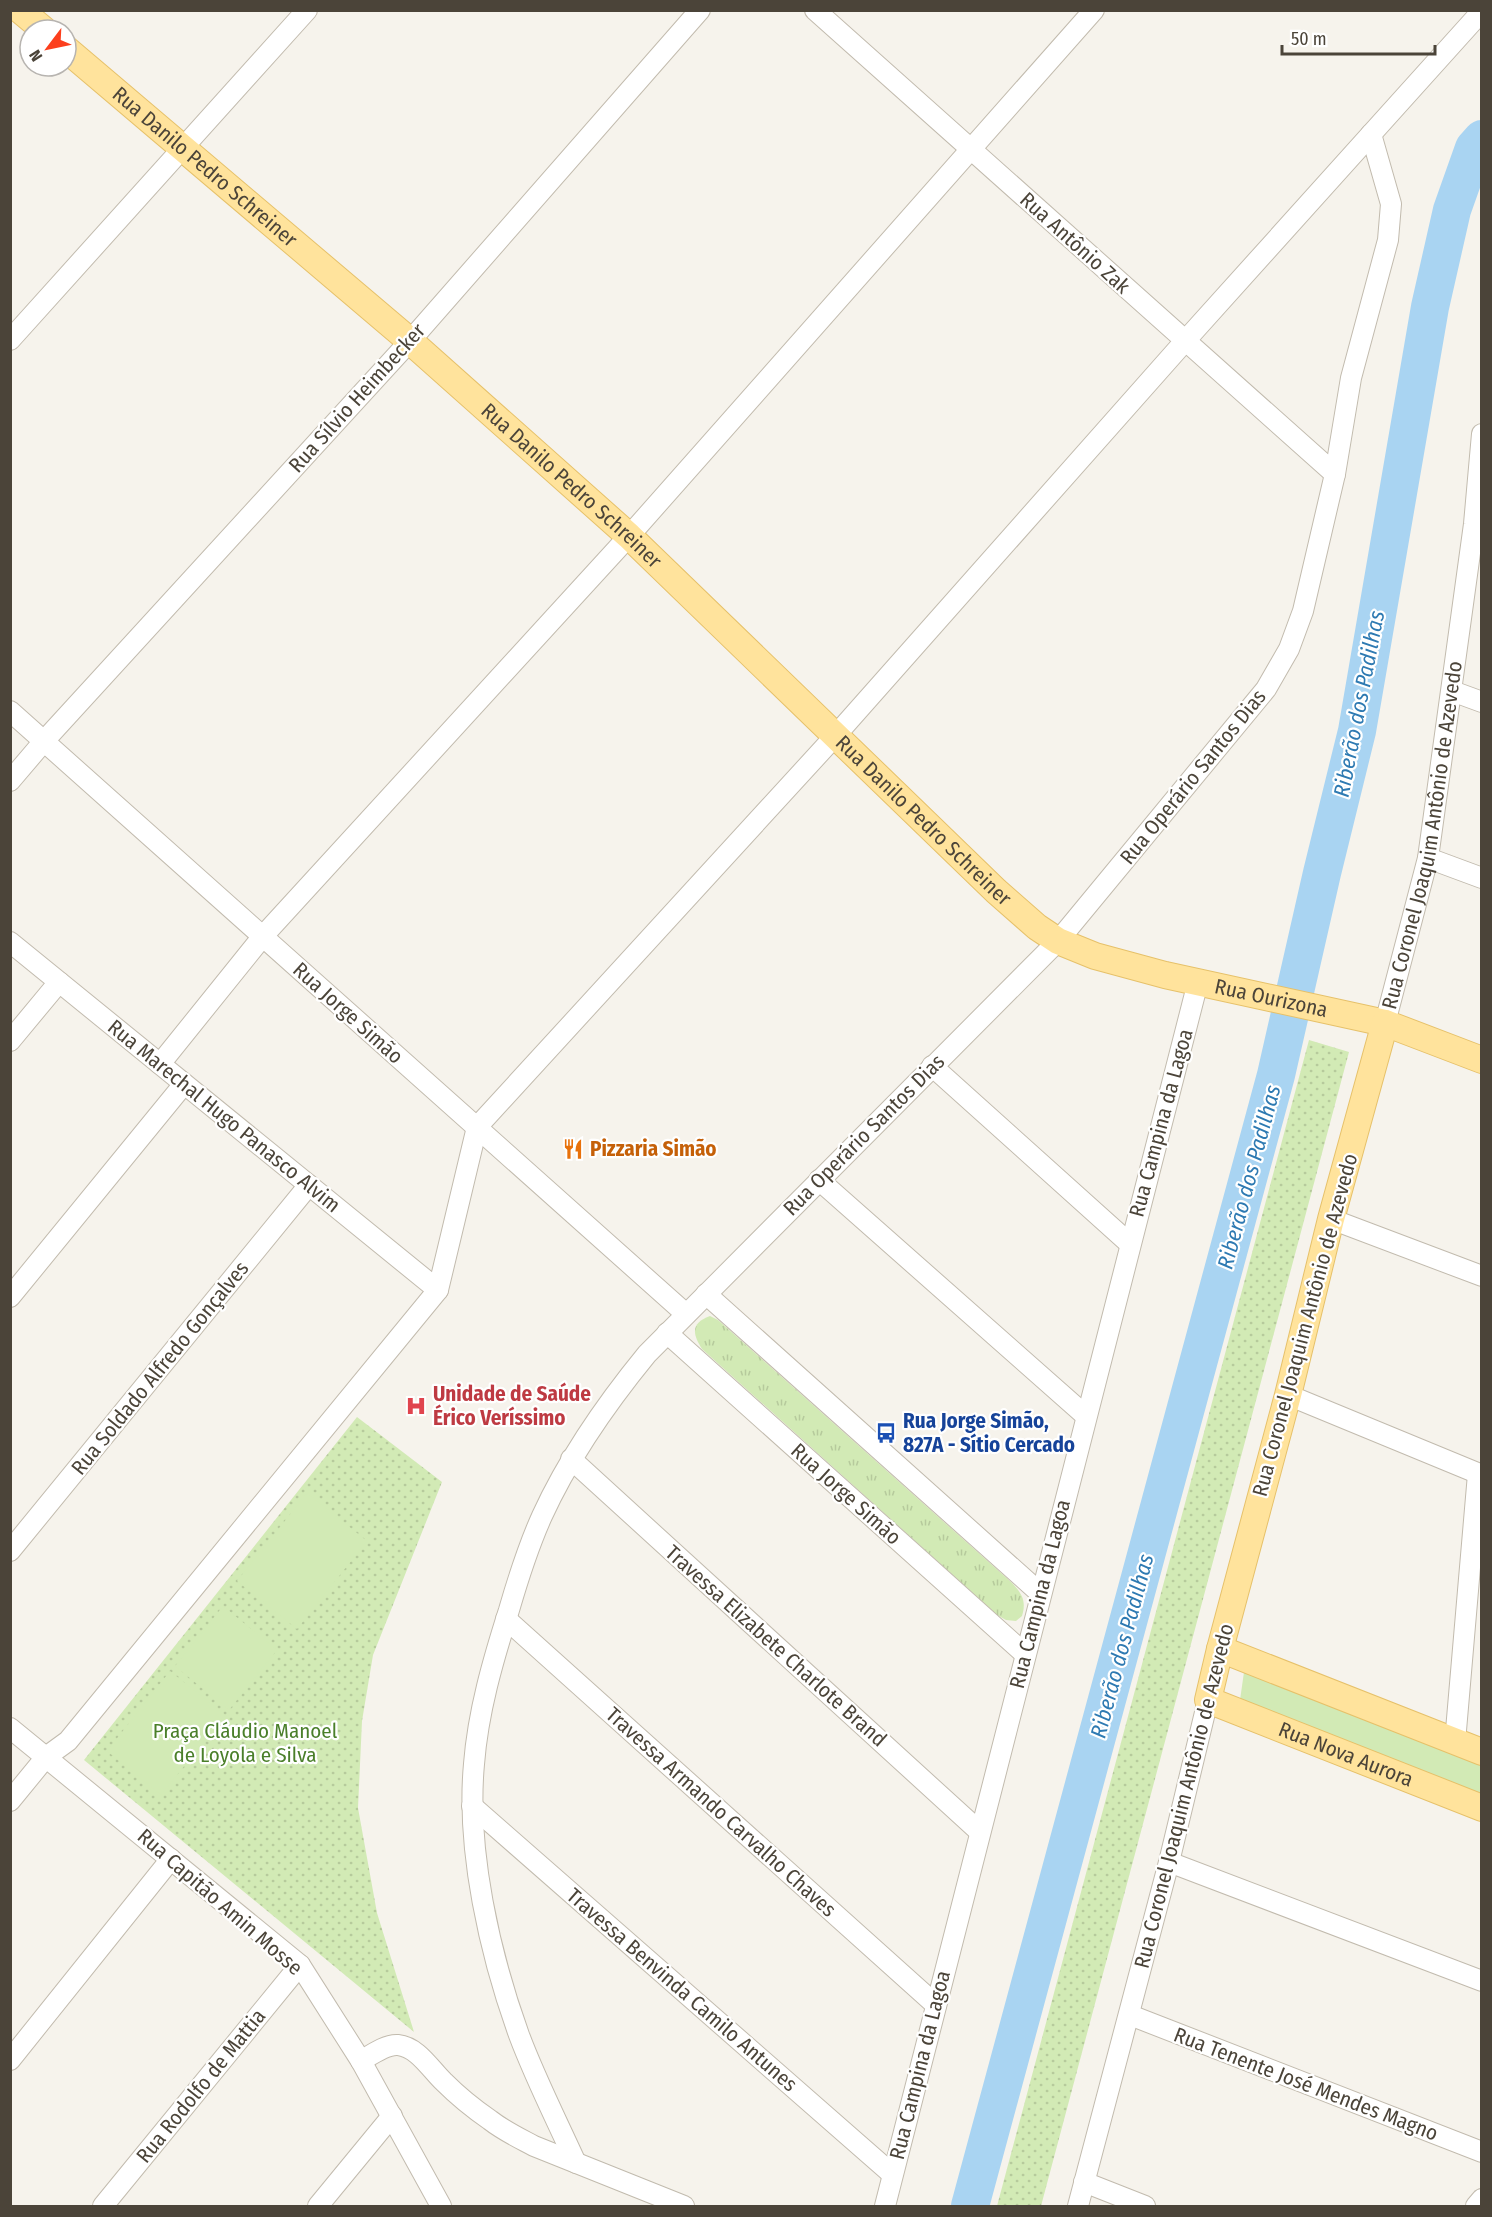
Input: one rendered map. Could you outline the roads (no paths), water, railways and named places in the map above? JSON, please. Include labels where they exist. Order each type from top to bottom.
[{"type":"main road","name":"Rua Danilo Pedro Schreiner","points":[[78,59],[410,340],[629,536],[996,891],[1058,941]]},
{"type":"main road","name":"Rua Ourizona","points":[[1058,941],[1128,966],[1385,1023],[1482,1060]]},
{"type":"main road","name":"Rua Coronel Joaquim Antônio de Azevedo","points":[[1208,1700],[1288,1395],[1331,1219],[1385,1023]]},
{"type":"main road","points":[[1378,1052],[1402,1039],[1422,1037]]},
{"type":"main road","points":[[1220,1649],[1482,1752]]},
{"type":"main road","name":"Rua Nova Aurora","points":[[1208,1700],[1482,1808]]},
{"type":"street","points":[[10,340],[307,10]]},
{"type":"street","name":"Rua Sílvio Heimbecker","points":[[10,781],[410,340],[700,10]]},
{"type":"street","name":"Rua Antônio Zak","points":[[815,10],[1335,474]]},
{"type":"street","points":[[160,1064],[262,936],[629,536],[1094,10]]},
{"type":"street","points":[[10,1801],[46,1757],[68,1741],[438,1290],[477,1127],[836,735],[1185,341],[1482,11]]},
{"type":"street","name":"Rua Operário Santos Dias","points":[[576,2163],[520,2037],[506,1994],[484,1902],[472,1806],[480,1716],[523,1564],[542,1516],[571,1459],[647,1354],[1058,941],[1266,688],[1279,669],[1290,649],[1303,611],[1335,474],[1351,378],[1380,273],[1390,222],[1391,204],[1371,134]]},
{"type":"street","name":"Rua Coronel Joaquim Antônio de Azevedo","points":[[1385,1023],[1428,858],[1478,525],[1479,445],[1482,434]]},
{"type":"street","points":[[1452,691],[1482,702]]},
{"type":"street","name":"Rua Jorge Simão","points":[[10,711],[686,1314]]},
{"type":"street","points":[[1428,858],[1482,878]]},
{"type":"street","name":"Rua Marechal Hugo Panasco Alvim","points":[[10,942],[438,1290]]},
{"type":"street","points":[[10,1041],[58,982]]},
{"type":"street","name":"Rua Campina da Lagoa","points":[[885,2206],[1198,982]]},
{"type":"street","points":[[932,1066],[1130,1244]]},
{"type":"street","points":[[10,1297],[184,1083]]},
{"type":"street","points":[[819,1180],[1086,1416]]},
{"type":"street","name":"Rua Soldado Alfredo Gonçalves","points":[[10,1551],[309,1185]]},
{"type":"street","points":[[1331,1219],[1482,1276]]},
{"type":"street","points":[[706,1294],[1040,1593]]},
{"type":"street","name":"Rua Jorge Simão","points":[[668,1333],[1025,1654]]},
{"type":"street","points":[[1288,1395],[1480,1474],[1455,1742]]},
{"type":"street","name":"Travessa Elizabete Charlote Brand","points":[[571,1459],[980,1832]]},
{"type":"street","name":"Travessa Armando Carvalho Chaves","points":[[506,1619],[936,2006]]},
{"type":"street","name":"Rua Coronel Joaquim Antônio de Azevedo","points":[[1077,2206],[1130,2015],[1208,1700]]},
{"type":"street","name":"Rua Capitão Amin Mosse","points":[[10,1728],[300,1965],[361,2061],[441,2206]]},
{"type":"street","name":"Travessa Benvinda Camilo Antunes","points":[[472,1806],[892,2174]]},
{"type":"street","points":[[10,2060],[171,1859]]},
{"type":"street","points":[[1169,1862],[1482,1981]]},
{"type":"street","name":"Rua Rodolfo de Mattia","points":[[103,2206],[300,1965]]},
{"type":"street","name":"Rua Tenente José Mendes Magno","points":[[1130,2015],[1482,2152]]},
{"type":"street","points":[[361,2061],[379,2050],[397,2045],[407,2048],[418,2055],[444,2083],[491,2121],[526,2142],[684,2206]]},
{"type":"street","points":[[318,2206],[392,2116]]},
{"type":"street","points":[[1084,2182],[1145,2206]]},
{"type":"street","points":[[1476,2206],[1482,2199]]},
{"type":"waterway","name":"Riberão dos Padilhas","points":[[970,2206],[1276,1075],[1357,731],[1430,307],[1452,210],[1474,148],[1482,139]]},
{"type":"place","name":"Pizzaria Simão","points":[[573,1149]]},
{"type":"place","name":"Unidade de Saúde Érico Veríssimo","points":[[416,1406]]},
{"type":"place","name":"Rua Jorge Simão, 827A - Sítio Cercado","points":[[886,1433]]},
{"type":"park label","name":"Praça Cláudio Manoel de Loyola e Silva","points":[[245,1743]]}]
